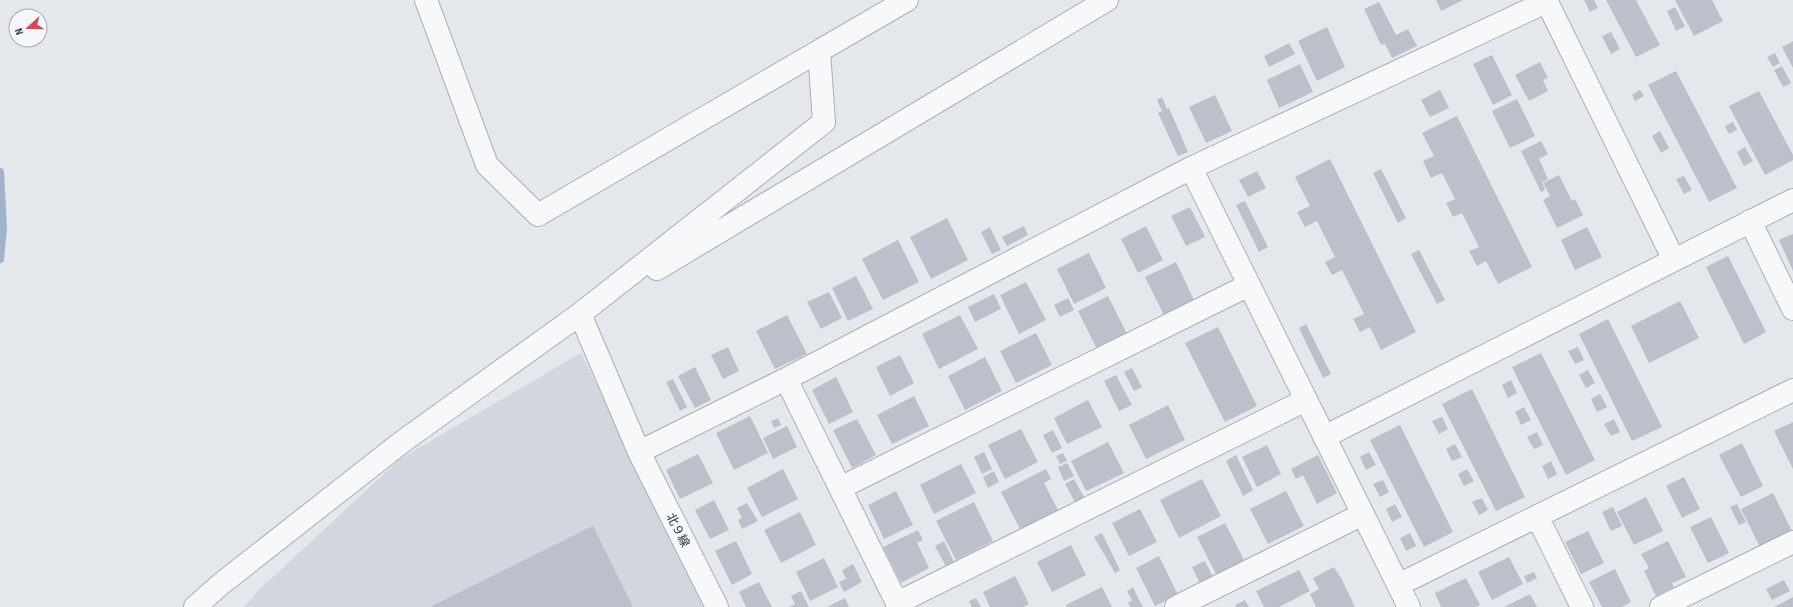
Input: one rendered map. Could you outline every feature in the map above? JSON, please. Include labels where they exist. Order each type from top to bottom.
[{"type":"street","points":[[426,0],[487,165],[538,215],[907,0]]},
{"type":"street","points":[[580,314],[1107,0]]},
{"type":"street","points":[[639,452],[786,379],[1191,168],[1546,1],[1674,260]]},
{"type":"street","points":[[195,607],[220,584],[402,442],[580,314],[824,122],[819,51]]},
{"type":"street","points":[[1191,168],[1409,607]]},
{"type":"street","points":[[1324,437],[1793,200]]},
{"type":"street","points":[[1750,221],[1793,309]]},
{"type":"street","points":[[840,488],[1249,285]]},
{"type":"street","name":"北９線","points":[[580,314],[639,452],[717,607]]},
{"type":"street","points":[[786,379],[898,605],[1306,400]]},
{"type":"street","points":[[1398,585],[1793,390]]},
{"type":"street","points":[[1176,607],[1362,514]]},
{"type":"street","points":[[1537,516],[1582,607]]},
{"type":"street","points":[[1661,607],[1793,542]]},
{"type":"shaded area","points":[[581,353],[706,607],[244,607],[258,591],[400,459]]},
{"type":"building","points":[[1436,0],[1463,0],[1441,11]]},
{"type":"building","points":[[1584,0],[1594,0],[1598,8],[1590,12]]},
{"type":"building","points":[[1606,0],[1636,0],[1660,45],[1636,57]]},
{"type":"building","points":[[1675,0],[1712,0],[1723,21],[1694,36]]},
{"type":"building","points":[[1379,2],[1396,35],[1408,29],[1417,46],[1392,58],[1385,44],[1381,45],[1364,9]]},
{"type":"building","points":[[1675,7],[1685,26],[1676,31],[1667,11]]},
{"type":"building","points":[[1327,27],[1345,67],[1317,81],[1298,41]]},
{"type":"building","points":[[1611,32],[1620,49],[1611,54],[1602,36]]},
{"type":"building","points":[[1793,41],[1793,68],[1782,47]]},
{"type":"building","points":[[1289,43],[1295,54],[1269,67],[1264,56]]},
{"type":"building","points":[[1775,53],[1780,63],[1773,67],[1767,57]]},
{"type":"building","points":[[1492,55],[1512,95],[1493,105],[1473,64]]},
{"type":"building","points":[[1540,62],[1548,78],[1543,80],[1548,91],[1529,101],[1515,75]]},
{"type":"building","points":[[1300,64],[1313,92],[1279,108],[1267,80]]},
{"type":"building","points":[[1782,66],[1791,83],[1783,87],[1774,70]]},
{"type":"building","points":[[1676,71],[1737,188],[1709,202],[1648,85]]},
{"type":"building","points":[[1440,90],[1449,108],[1430,117],[1421,100]]},
{"type":"building","points":[[1640,90],[1644,96],[1635,101],[1632,95]]},
{"type":"building","points":[[1759,91],[1793,155],[1793,160],[1765,175],[1729,106]]},
{"type":"building","points":[[1215,95],[1232,131],[1206,143],[1189,107]]},
{"type":"building","points":[[1162,97],[1167,109],[1169,108],[1188,152],[1178,156],[1158,113],[1162,111],[1157,100]]},
{"type":"building","points":[[1517,99],[1535,136],[1510,148],[1492,111]]},
{"type":"building","points":[[1457,116],[1532,267],[1498,284],[1486,261],[1477,266],[1469,251],[1479,247],[1462,213],[1453,217],[1446,203],[1455,199],[1442,173],[1431,178],[1423,161],[1434,156],[1422,133]]},
{"type":"building","points":[[1733,122],[1737,130],[1729,134],[1725,126]]},
{"type":"building","points":[[1660,131],[1669,148],[1661,153],[1652,136]]},
{"type":"building","points":[[1541,141],[1548,154],[1539,159],[1548,179],[1542,182],[1545,190],[1541,192],[1521,151]]},
{"type":"building","points":[[1745,147],[1753,161],[1744,166],[1737,152]]},
{"type":"building","points":[[1330,159],[1416,332],[1381,350],[1370,327],[1360,332],[1353,319],[1364,314],[1342,270],[1332,275],[1325,262],[1335,257],[1317,221],[1305,227],[1297,212],[1310,206],[1295,177]]},
{"type":"building","points":[[1381,169],[1406,218],[1398,223],[1373,173]]},
{"type":"building","points":[[1257,171],[1266,188],[1248,197],[1239,180]]},
{"type":"building","points":[[1559,175],[1572,201],[1575,199],[1583,215],[1557,228],[1543,200],[1550,196],[1543,183]]},
{"type":"building","points":[[1684,176],[1692,190],[1684,194],[1676,179]]},
{"type":"building","points":[[1245,201],[1268,247],[1259,252],[1236,205]]},
{"type":"building","points":[[1190,207],[1205,237],[1186,246],[1171,216]]},
{"type":"building","points":[[947,218],[968,260],[931,279],[910,237]]},
{"type":"building","points":[[1024,226],[1028,235],[1007,246],[1002,237]]},
{"type":"building","points":[[1146,226],[1163,260],[1138,273],[1121,239]]},
{"type":"building","points":[[990,227],[1001,250],[992,254],[981,232]]},
{"type":"building","points":[[1587,227],[1602,257],[1575,270],[1561,240]]},
{"type":"building","points":[[1793,234],[1793,271],[1779,240]]},
{"type":"building","points":[[898,240],[919,282],[883,300],[862,259]]},
{"type":"building","points":[[1419,250],[1445,300],[1437,304],[1411,254]]},
{"type":"building","points":[[1089,253],[1106,288],[1074,304],[1057,269]]},
{"type":"building","points":[[1728,256],[1766,332],[1744,344],[1706,267]]},
{"type":"building","points":[[1176,262],[1194,300],[1164,315],[1145,277]]},
{"type":"building","points":[[856,276],[873,309],[848,321],[832,288]]},
{"type":"building","points":[[1026,282],[1046,320],[1019,334],[1000,295]]},
{"type":"building","points":[[829,292],[842,318],[821,329],[807,302]]},
{"type":"building","points":[[994,294],[1001,309],[975,322],[968,307]]},
{"type":"building","points":[[1108,296],[1127,334],[1097,349],[1078,311]]},
{"type":"building","points":[[1068,298],[1074,310],[1060,317],[1054,305]]},
{"type":"building","points":[[1680,301],[1699,338],[1649,363],[1631,326]]},
{"type":"building","points":[[787,315],[807,354],[775,369],[756,331]]},
{"type":"building","points":[[960,315],[978,349],[939,369],[922,334]]},
{"type":"building","points":[[1608,319],[1662,427],[1632,441],[1579,334]]},
{"type":"building","points":[[1306,324],[1331,374],[1323,378],[1299,328]]},
{"type":"building","points":[[1218,327],[1257,406],[1225,422],[1185,343]]},
{"type":"building","points":[[1036,333],[1052,365],[1016,383],[1000,351]]},
{"type":"building","points":[[728,347],[739,371],[723,379],[711,355]]},
{"type":"building","points":[[1578,347],[1584,360],[1575,364],[1568,351]]},
{"type":"building","points":[[1541,353],[1595,460],[1566,475],[1512,367]]},
{"type":"building","points":[[900,355],[914,383],[890,396],[876,367]]},
{"type":"building","points":[[985,357],[1002,391],[965,410],[948,376]]},
{"type":"building","points":[[695,367],[711,400],[695,408],[678,376]]},
{"type":"building","points":[[1132,368],[1142,387],[1134,391],[1124,372]]},
{"type":"building","points":[[1588,370],[1595,383],[1586,388],[1579,375]]},
{"type":"building","points":[[1116,375],[1132,405],[1119,411],[1104,381]]},
{"type":"building","points":[[836,377],[853,412],[829,424],[812,390]]},
{"type":"building","points":[[673,379],[687,407],[680,411],[666,382]]},
{"type":"building","points":[[1511,380],[1517,393],[1508,398],[1502,385]]},
{"type":"building","points":[[1472,389],[1525,497],[1496,511],[1442,404]]},
{"type":"building","points":[[1600,394],[1607,407],[1597,412],[1591,399]]},
{"type":"building","points":[[914,396],[929,426],[892,444],[877,415]]},
{"type":"building","points":[[1088,400],[1102,427],[1067,444],[1054,418]]},
{"type":"building","points":[[1168,405],[1185,440],[1146,459],[1129,425]]},
{"type":"building","points":[[1524,407],[1531,420],[1521,425],[1515,412]]},
{"type":"building","points":[[750,416],[768,453],[734,470],[716,433]]},
{"type":"building","points":[[1442,417],[1448,429],[1439,434],[1432,421]]},
{"type":"building","points":[[778,418],[781,425],[774,428],[771,421]]},
{"type":"building","points":[[857,419],[876,455],[852,468],[833,430]]},
{"type":"building","points":[[1614,419],[1620,432],[1611,436],[1604,424]]},
{"type":"building","points":[[1793,422],[1793,469],[1774,431]]},
{"type":"building","points":[[1400,425],[1453,532],[1424,547],[1370,440]]},
{"type":"building","points":[[787,426],[797,447],[773,459],[763,438]]},
{"type":"building","points":[[1021,429],[1038,462],[1005,479],[988,445]]},
{"type":"building","points":[[1053,430],[1062,448],[1052,453],[1043,435]]},
{"type":"building","points":[[1537,432],[1543,445],[1534,449],[1527,437]]},
{"type":"building","points":[[1108,442],[1124,473],[1086,491],[1071,461]]},
{"type":"building","points":[[1742,443],[1763,486],[1741,497],[1719,455]]},
{"type":"building","points":[[1455,444],[1462,457],[1452,461],[1446,449]]},
{"type":"building","points":[[1267,445],[1281,474],[1257,487],[1242,457]]},
{"type":"building","points":[[984,452],[992,469],[982,474],[974,457]]},
{"type":"building","points":[[1369,452],[1376,465],[1366,470],[1360,457]]},
{"type":"building","points":[[1063,453],[1067,461],[1060,464],[1056,456]]},
{"type":"building","points":[[698,454],[713,483],[680,499],[666,470]]},
{"type":"building","points":[[1236,455],[1253,490],[1243,496],[1226,461]]},
{"type":"building","points":[[1318,455],[1337,493],[1317,504],[1303,475],[1296,479],[1291,469]]},
{"type":"building","points":[[1551,461],[1557,474],[1548,479],[1542,466]]},
{"type":"building","points":[[1067,463],[1074,476],[1064,481],[1058,467]]},
{"type":"building","points":[[961,464],[976,493],[934,514],[920,485]]},
{"type":"building","points":[[783,469],[798,499],[762,517],[747,488]]},
{"type":"building","points":[[1046,469],[1051,479],[1044,483],[1058,510],[1020,529],[1001,492]]},
{"type":"building","points":[[1467,469],[1474,481],[1464,486],[1458,474]]},
{"type":"building","points":[[994,471],[999,482],[988,488],[983,477]]},
{"type":"building","points":[[1684,477],[1700,509],[1682,518],[1666,486]]},
{"type":"building","points":[[1074,479],[1084,497],[1075,502],[1065,484]]},
{"type":"building","points":[[1202,479],[1221,516],[1179,538],[1160,500]]},
{"type":"building","points":[[1383,480],[1389,492],[1380,497],[1373,484]]},
{"type":"building","points":[[896,491],[913,525],[884,539],[868,505]]},
{"type":"building","points":[[1286,491],[1304,526],[1268,544],[1250,509]]},
{"type":"building","points":[[1773,493],[1792,531],[1760,547],[1741,509]]},
{"type":"building","points":[[1646,497],[1663,531],[1634,545],[1617,512]]},
{"type":"building","points":[[1482,498],[1488,510],[1479,515],[1472,502]]},
{"type":"building","points":[[714,500],[729,530],[710,539],[695,510]]},
{"type":"building","points":[[974,502],[993,541],[956,560],[936,521]]},
{"type":"building","points":[[747,503],[758,521],[742,529],[738,520],[742,518],[737,508]]},
{"type":"building","points":[[1395,504],[1402,517],[1392,522],[1386,509]]},
{"type":"building","points":[[1737,504],[1746,522],[1739,525],[1730,507]]},
{"type":"building","points":[[1613,507],[1622,526],[1611,531],[1602,512]]},
{"type":"building","points":[[1140,509],[1157,542],[1129,556],[1112,523]]},
{"type":"building","points":[[800,512],[816,545],[781,563],[764,530]]},
{"type":"building","points":[[1711,517],[1729,553],[1708,563],[1690,527]]},
{"type":"building","points":[[1225,523],[1245,562],[1217,576],[1197,537]]},
{"type":"building","points":[[593,526],[633,607],[430,607]]},
{"type":"building","points":[[918,530],[923,540],[917,543],[929,568],[901,583],[883,547]]},
{"type":"building","points":[[1588,531],[1604,563],[1581,574],[1565,542]]},
{"type":"building","points":[[1102,533],[1120,570],[1115,573],[1094,537]]},
{"type":"building","points":[[1410,533],[1416,546],[1406,551],[1400,538]]},
{"type":"building","points":[[736,541],[752,574],[732,585],[715,551]]},
{"type":"building","points":[[944,541],[956,566],[948,570],[935,546]]},
{"type":"building","points":[[1668,541],[1686,577],[1672,583],[1674,587],[1656,596],[1644,571],[1649,568],[1641,554]]},
{"type":"building","points":[[1071,545],[1086,575],[1052,592],[1037,562]]},
{"type":"building","points":[[1159,556],[1178,595],[1155,606],[1136,568]]},
{"type":"building","points":[[1509,557],[1523,584],[1492,600],[1478,572]]},
{"type":"building","points":[[824,558],[838,587],[810,601],[796,572]]},
{"type":"building","points":[[1205,561],[1213,577],[1200,584],[1192,567]]},
{"type":"building","points":[[853,564],[862,582],[844,592],[839,582],[846,579],[842,570]]},
{"type":"building","points":[[1334,567],[1355,607],[1316,607],[1310,594],[1319,589],[1313,578]]},
{"type":"building","points":[[1615,569],[1631,602],[1622,607],[1602,607],[1589,582]]},
{"type":"building","points":[[1299,570],[1310,591],[1279,607],[1264,607],[1256,591]]},
{"type":"building","points":[[1534,572],[1537,578],[1527,583],[1524,576]]},
{"type":"building","points":[[1015,576],[1029,604],[1023,607],[990,607],[983,592]]},
{"type":"building","points":[[1466,578],[1480,605],[1476,607],[1441,607],[1435,593]]},
{"type":"building","points":[[1784,580],[1790,591],[1772,600],[1766,589]]},
{"type":"building","points":[[759,582],[772,607],[746,607],[739,592]]},
{"type":"building","points":[[1102,587],[1112,607],[1067,607],[1066,605]]},
{"type":"building","points":[[1133,587],[1143,607],[1130,607],[1128,602],[1132,601],[1127,591]]},
{"type":"building","points":[[801,591],[809,607],[789,607],[795,604],[791,596]]},
{"type":"building","points":[[1530,594],[1537,607],[1504,607]]},
{"type":"building","points":[[1793,597],[1793,607],[1774,607]]},
{"type":"building","points":[[845,598],[849,607],[827,607]]},
{"type":"building","points":[[976,598],[981,607],[972,607],[969,601]]},
{"type":"building","points":[[1245,600],[1249,607],[1236,607],[1235,605]]},
{"type":"waterway","points":[[0,172],[3,228],[0,259]]}]
